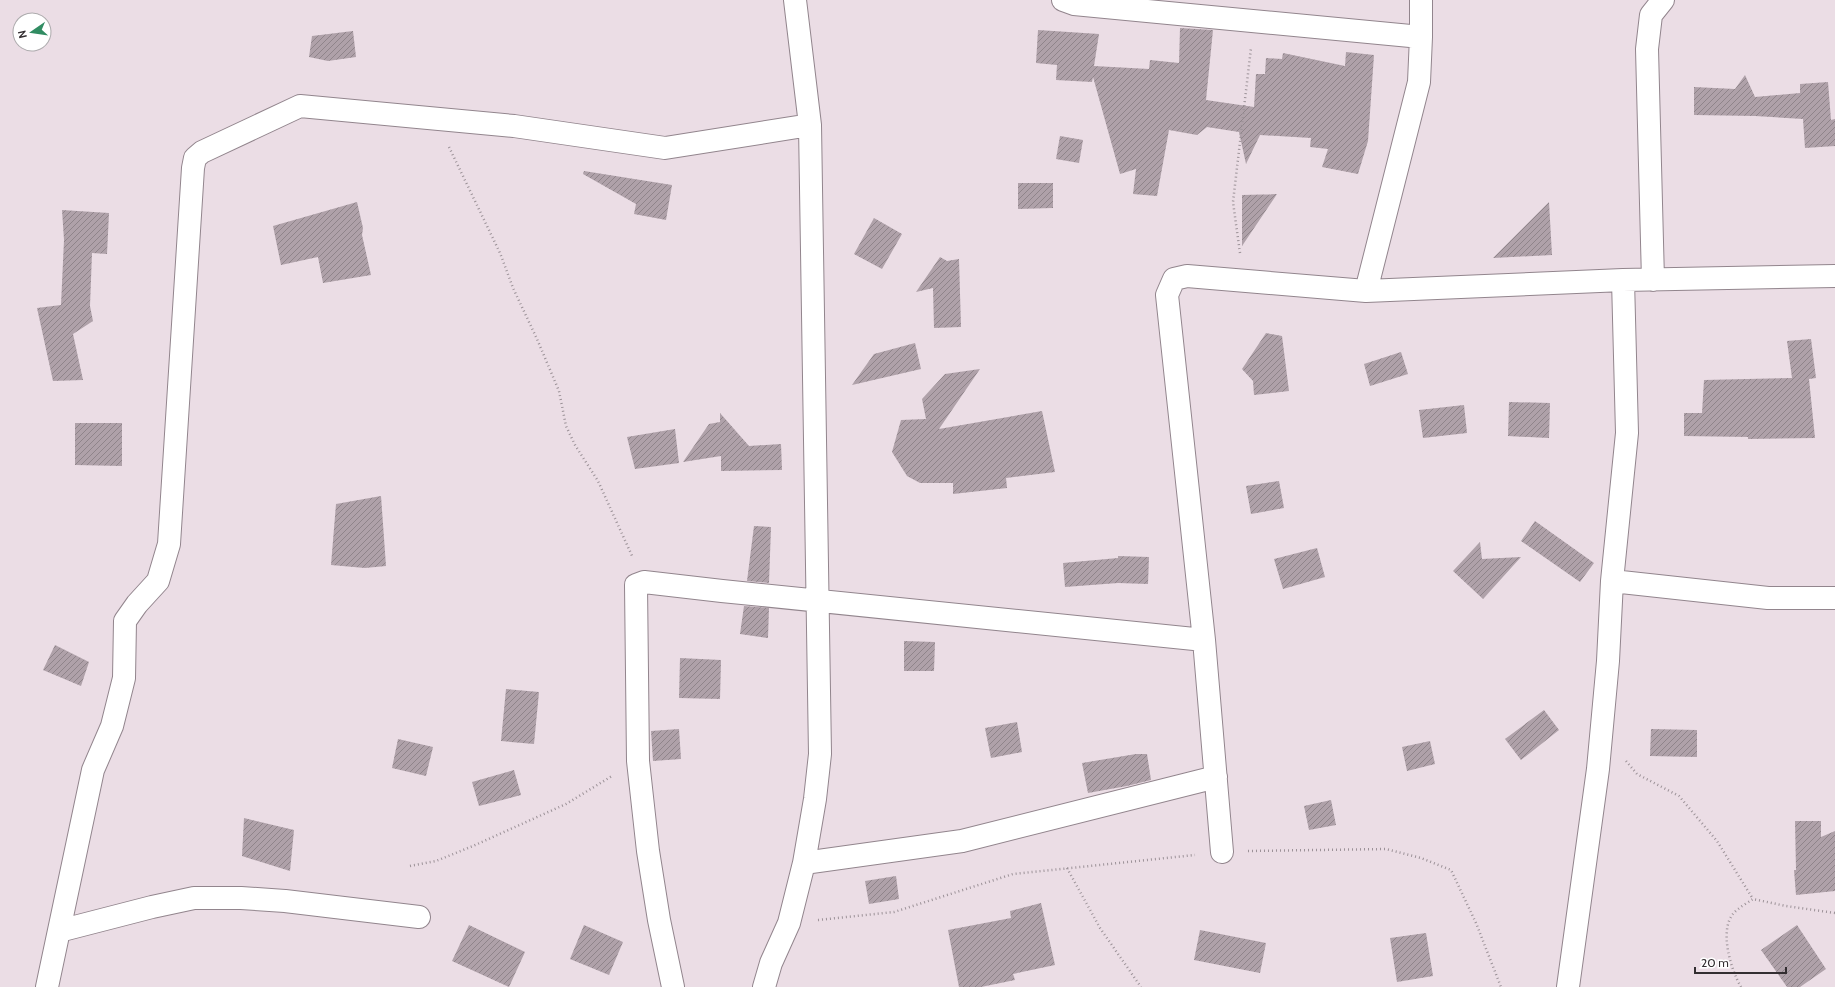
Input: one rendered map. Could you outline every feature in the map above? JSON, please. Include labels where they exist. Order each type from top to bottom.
[{"type":"street","points":[[764,987],[771,964],[790,923],[804,863],[815,799],[820,754],[810,125],[795,0]]},
{"type":"street","points":[[1063,0],[1074,4],[1421,37]]},
{"type":"street","points":[[1366,290],[1419,82],[1421,0]]},
{"type":"street","points":[[1653,280],[1647,49],[1651,15],[1663,0]]},
{"type":"street","points":[[47,987],[93,770],[112,726],[124,678],[125,621],[137,604],[158,581],[170,544],[193,168],[195,158],[202,152],[300,106],[514,126],[665,148],[810,125]]},
{"type":"street","points":[[1222,852],[1204,640],[1167,295],[1174,279],[1187,276],[1366,290],[1623,280],[1835,276]]},
{"type":"street","points":[[1568,987],[1598,769],[1608,661],[1612,581],[1627,433],[1623,280]]},
{"type":"street","points":[[1612,581],[1768,598],[1835,598]]},
{"type":"street","points":[[673,987],[659,920],[648,851],[638,761],[636,585],[644,582],[1204,640]]},
{"type":"street","points":[[804,863],[962,841],[1216,777]]},
{"type":"street","points":[[59,931],[152,907],[194,898],[241,898],[285,901],[419,917]]},
{"type":"path","points":[[1247,280],[1238,243],[1233,202],[1254,21]]},
{"type":"path","points":[[434,118],[500,253],[513,288],[558,391],[566,426],[575,445],[598,481],[644,582]]},
{"type":"path","points":[[1601,728],[1637,774],[1679,796],[1717,841],[1753,899],[1786,906],[1835,913]]},
{"type":"path","points":[[410,866],[436,861],[559,807],[638,761]]},
{"type":"path","points":[[790,923],[894,912],[1013,874],[1222,852],[1386,849],[1422,858],[1451,870],[1476,923],[1501,987]]},
{"type":"path","points":[[1068,868],[1100,928],[1141,987]]},
{"type":"path","points":[[1741,987],[1730,960],[1726,928],[1733,913],[1753,899]]},
{"type":"building","points":[[1180,28],[1213,30],[1206,100],[1254,107],[1256,74],[1265,74],[1266,58],[1282,59],[1283,53],[1345,66],[1346,52],[1374,55],[1368,141],[1358,174],[1322,167],[1328,149],[1310,147],[1311,138],[1260,135],[1246,164],[1239,132],[1207,127],[1197,135],[1169,130],[1157,196],[1133,194],[1136,169],[1120,174],[1093,77],[1092,82],[1056,80],[1057,65],[1036,63],[1038,30],[1099,34],[1094,66],[1149,69],[1150,60],[1179,63]]},
{"type":"building","points":[[353,31],[356,57],[328,61],[309,57],[312,36]]},
{"type":"building","points":[[1745,75],[1755,97],[1800,93],[1800,84],[1828,82],[1831,120],[1835,119],[1835,146],[1805,148],[1803,119],[1755,116],[1694,115],[1694,87],[1735,89]]},
{"type":"building","points":[[1060,136],[1083,140],[1079,163],[1056,159]]},
{"type":"building","points":[[584,171],[672,185],[666,220],[634,214],[636,204],[583,174]]},
{"type":"building","points":[[1018,183],[1053,183],[1053,208],[1018,209]]},
{"type":"building","points":[[1277,194],[1242,246],[1242,195]]},
{"type":"building","points":[[357,202],[363,228],[362,235],[371,275],[323,283],[318,257],[281,265],[273,226]]},
{"type":"building","points":[[1549,202],[1552,255],[1493,258]]},
{"type":"building","points":[[62,210],[109,213],[107,254],[92,253],[90,306],[93,321],[73,334],[83,380],[53,381],[37,308],[61,305],[64,240]]},
{"type":"building","points":[[874,218],[902,234],[882,269],[854,254]]},
{"type":"building","points":[[940,257],[947,261],[959,259],[961,327],[934,328],[933,288],[916,292]]},
{"type":"building","points":[[1266,333],[1282,336],[1289,391],[1254,395],[1253,381],[1242,369]]},
{"type":"building","points":[[1811,339],[1816,378],[1809,379],[1815,438],[1748,439],[1748,437],[1684,436],[1684,413],[1702,413],[1704,380],[1792,378],[1787,341]]},
{"type":"building","points":[[915,343],[921,369],[852,385],[874,354]]},
{"type":"building","points":[[1401,352],[1408,374],[1370,386],[1364,364]]},
{"type":"building","points":[[980,369],[939,429],[1042,411],[1055,472],[1006,478],[1007,488],[953,494],[953,483],[920,483],[907,476],[892,452],[901,420],[926,419],[922,399],[945,374]]},
{"type":"building","points":[[1509,402],[1550,403],[1549,438],[1508,436]]},
{"type":"building","points":[[1464,405],[1467,433],[1423,438],[1419,410]]},
{"type":"building","points":[[720,413],[749,446],[781,444],[782,470],[721,471],[721,456],[683,462],[709,424],[720,422]]},
{"type":"building","points":[[75,423],[122,423],[122,466],[75,465]]},
{"type":"building","points":[[675,429],[679,463],[635,469],[627,437]]},
{"type":"building","points":[[1279,481],[1284,508],[1251,514],[1246,486]]},
{"type":"building","points":[[381,496],[386,566],[365,568],[331,565],[336,504]]},
{"type":"building","points":[[1535,521],[1594,563],[1580,582],[1521,541]]},
{"type":"building","points":[[754,526],[771,527],[769,583],[747,581]]},
{"type":"building","points":[[1480,542],[1482,559],[1521,557],[1483,599],[1453,571]]},
{"type":"building","points":[[1317,548],[1325,577],[1283,589],[1274,559]]},
{"type":"building","points":[[1118,556],[1149,557],[1148,584],[1118,583],[1065,587],[1063,563],[1118,558]]},
{"type":"building","points":[[744,606],[769,608],[768,638],[740,634]]},
{"type":"building","points":[[904,641],[935,642],[934,671],[904,671]]},
{"type":"building","points":[[55,645],[89,662],[81,686],[43,670]]},
{"type":"building","points":[[680,658],[721,660],[720,699],[679,698]]},
{"type":"building","points":[[506,689],[539,692],[534,744],[501,741]]},
{"type":"building","points":[[1544,710],[1559,730],[1521,760],[1505,739]]},
{"type":"building","points":[[1017,722],[1022,752],[991,758],[985,728]]},
{"type":"building","points":[[679,729],[681,759],[653,761],[651,731]]},
{"type":"building","points":[[1651,729],[1697,730],[1697,757],[1650,756]]},
{"type":"building","points":[[398,739],[433,747],[426,776],[392,768]]},
{"type":"building","points":[[1430,741],[1435,764],[1407,771],[1402,747]]},
{"type":"building","points":[[1136,754],[1147,754],[1151,780],[1088,793],[1082,763]]},
{"type":"building","points":[[514,770],[521,795],[479,806],[472,782]]},
{"type":"building","points":[[1331,800],[1336,825],[1309,830],[1304,806]]},
{"type":"building","points":[[244,818],[294,830],[290,871],[242,856]]},
{"type":"building","points":[[1795,821],[1821,821],[1821,837],[1835,831],[1835,891],[1796,895],[1794,870],[1796,870]]},
{"type":"building","points":[[896,876],[899,899],[869,904],[865,881]]},
{"type":"building","points":[[1041,903],[1055,965],[1013,974],[1015,980],[981,987],[959,987],[948,930],[1011,918],[1010,911]]},
{"type":"building","points":[[469,925],[525,952],[509,987],[452,961]]},
{"type":"building","points":[[584,925],[623,942],[609,975],[570,959]]},
{"type":"building","points":[[1797,925],[1826,969],[1800,987],[1787,987],[1761,950]]},
{"type":"building","points":[[1200,930],[1266,943],[1260,973],[1194,960]]},
{"type":"building","points":[[1426,933],[1433,976],[1397,982],[1390,938]]}]
